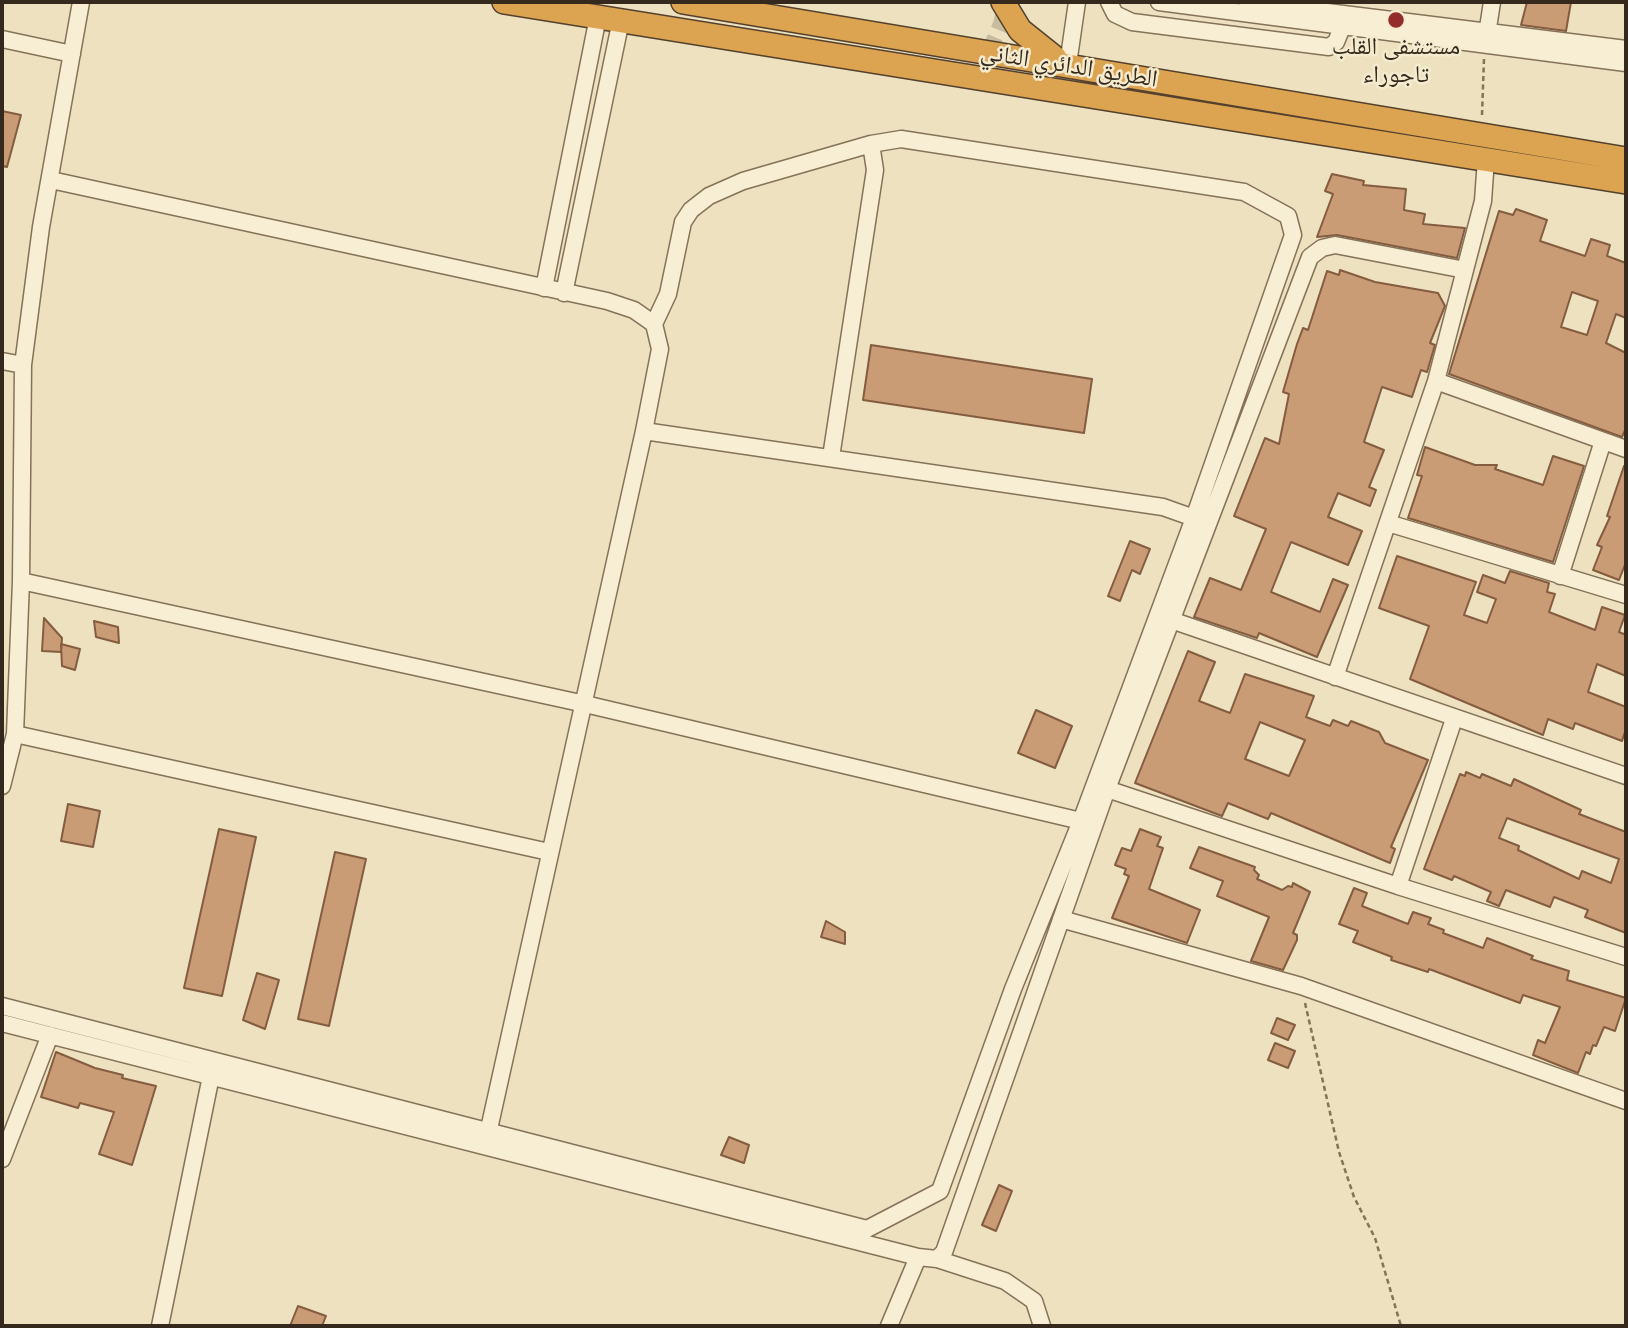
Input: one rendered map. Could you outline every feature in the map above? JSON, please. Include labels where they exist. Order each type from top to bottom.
[{"type":"highway","name":"الطريق الدائري الثاني","points":[[504,2],[1626,183]]},
{"type":"highway","name":"الطريق الدائري الثاني","points":[[683,2],[1482,132],[1626,159]]},
{"type":"highway","points":[[1003,2],[1011,18],[1030,41],[1068,64]]},
{"type":"street","points":[[2,786],[15,734],[21,581],[23,365],[39,240],[81,2]]},
{"type":"street","points":[[1068,64],[1077,2]]},
{"type":"street","points":[[1110,2],[1115,14],[1132,22],[1329,47],[1336,42],[1343,26]]},
{"type":"street","points":[[1159,2],[1343,26],[1626,49]]},
{"type":"street","points":[[1244,2],[1487,38],[1626,64]]},
{"type":"street","points":[[1487,38],[1492,2]]},
{"type":"street","points":[[544,288],[598,17]]},
{"type":"street","points":[[564,293],[621,20]]},
{"type":"street","points":[[2,39],[72,54]]},
{"type":"street","points":[[2,1006],[489,1129],[867,1229],[940,1191],[1013,989],[1081,821],[1194,518],[1293,235],[1288,216],[1244,192],[901,139],[871,144],[744,181],[709,195],[691,210],[683,222],[668,294],[654,324],[660,349],[644,431],[489,1129]]},
{"type":"street","points":[[831,457],[875,170],[871,144]]},
{"type":"street","points":[[1335,677],[1436,381],[1483,201],[1486,159]]},
{"type":"street","points":[[51,180],[544,288],[635,310],[654,324]]},
{"type":"street","points":[[937,1259],[944,1252],[1107,789],[1310,257],[1322,248],[1335,246],[1465,270]]},
{"type":"street","points":[[2,361],[23,365]]},
{"type":"street","points":[[1436,381],[1626,449]]},
{"type":"street","points":[[644,431],[1163,507],[1194,518]]},
{"type":"street","points":[[1560,576],[1603,441]]},
{"type":"street","points":[[1388,523],[1626,595]]},
{"type":"street","points":[[21,581],[585,704],[1081,821]]},
{"type":"street","points":[[1171,620],[1626,776]]},
{"type":"street","points":[[1398,886],[1454,719]]},
{"type":"street","points":[[15,734],[549,852]]},
{"type":"street","points":[[1107,789],[1398,886],[1626,957]]},
{"type":"street","points":[[1061,919],[1301,986],[1626,1101]]},
{"type":"street","points":[[2,1023],[918,1257],[937,1259],[1005,1281],[1034,1301],[1042,1326]]},
{"type":"street","points":[[2,1158],[50,1035]]},
{"type":"street","points":[[160,1326],[211,1076]]},
{"type":"street","points":[[890,1326],[918,1257]]},
{"type":"path","points":[[1482,132],[1481,73],[1487,38]]},
{"type":"path","points":[[1301,986],[1339,1152],[1354,1197],[1375,1238],[1401,1326]]},
{"type":"building","points":[[1527,2],[1571,2],[1566,31],[1521,25]]},
{"type":"building","points":[[2,111],[21,115],[7,167],[2,166]]},
{"type":"building","points":[[1332,174],[1364,181],[1363,185],[1406,189],[1404,210],[1425,214],[1423,224],[1465,228],[1457,258],[1337,235],[1317,237],[1333,194],[1325,191]]},
{"type":"building","points":[[1516,209],[1547,220],[1540,241],[1585,256],[1591,239],[1610,245],[1607,256],[1626,263],[1626,318],[1616,314],[1606,343],[1626,353],[1626,428],[1622,437],[1449,374],[1499,211],[1513,215]],"holes":[[[1572,292],[1598,301],[1587,335],[1561,327]]]},
{"type":"building","points":[[1340,270],[1375,282],[1438,293],[1445,306],[1430,343],[1435,345],[1427,372],[1421,370],[1412,397],[1382,387],[1364,442],[1384,450],[1369,487],[1376,490],[1370,506],[1338,493],[1328,517],[1362,531],[1348,565],[1291,542],[1271,592],[1320,612],[1333,579],[1348,585],[1317,657],[1259,633],[1257,638],[1194,617],[1210,578],[1241,590],[1266,529],[1234,516],[1265,438],[1279,444],[1289,394],[1283,392],[1297,344],[1303,328],[1308,330],[1327,271],[1339,275]]},
{"type":"building","points":[[871,345],[1092,379],[1084,433],[863,400]]},
{"type":"building","points":[[1425,447],[1475,465],[1497,465],[1495,469],[1543,485],[1553,456],[1584,466],[1553,562],[1408,518],[1422,476],[1417,475]]},
{"type":"building","points":[[1624,466],[1626,562],[1619,580],[1593,570],[1602,547],[1597,545],[1610,517],[1607,516]]},
{"type":"building","points":[[1130,541],[1150,549],[1140,574],[1132,570],[1120,601],[1108,596]]},
{"type":"building","points":[[1397,556],[1476,582],[1464,615],[1487,623],[1496,599],[1477,592],[1483,575],[1505,583],[1510,571],[1549,583],[1547,592],[1555,594],[1549,612],[1595,630],[1602,607],[1625,615],[1619,632],[1626,635],[1626,676],[1597,664],[1588,692],[1626,707],[1626,729],[1622,741],[1575,723],[1573,729],[1548,719],[1543,735],[1410,679],[1429,626],[1379,608]]},
{"type":"building","points":[[44,618],[62,638],[61,652],[42,651]]},
{"type":"building","points":[[94,621],[118,627],[119,643],[96,637]]},
{"type":"building","points":[[61,644],[80,649],[75,670],[62,666]]},
{"type":"building","points":[[1188,651],[1215,662],[1199,701],[1230,713],[1245,674],[1314,696],[1306,717],[1330,726],[1333,720],[1348,726],[1351,721],[1379,732],[1385,743],[1428,760],[1391,847],[1395,849],[1390,863],[1271,813],[1268,819],[1228,803],[1222,816],[1135,783]],"holes":[[[1260,722],[1305,740],[1289,776],[1245,759]]]},
{"type":"building","points":[[1036,710],[1072,726],[1055,768],[1018,753]]},
{"type":"building","points":[[1466,772],[1480,778],[1482,774],[1511,786],[1514,779],[1581,810],[1579,814],[1626,832],[1626,933],[1585,917],[1588,910],[1554,897],[1550,907],[1506,890],[1499,906],[1487,901],[1491,892],[1454,876],[1452,880],[1424,869],[1460,774],[1465,776]],"holes":[[[1507,818],[1619,859],[1611,883],[1582,871],[1579,879],[1499,838]]]},
{"type":"building","points":[[68,804],[100,811],[93,847],[61,841]]},
{"type":"building","points":[[219,829],[256,837],[222,996],[184,988]]},
{"type":"building","points":[[1140,829],[1161,837],[1157,846],[1163,848],[1149,889],[1200,910],[1187,943],[1112,918],[1129,876],[1124,874],[1126,869],[1115,865],[1122,848],[1131,851]]},
{"type":"building","points":[[1199,847],[1255,867],[1254,870],[1259,875],[1257,879],[1282,890],[1288,886],[1292,887],[1293,883],[1310,892],[1293,933],[1297,935],[1297,940],[1283,970],[1251,961],[1269,917],[1217,896],[1223,881],[1190,868]]},
{"type":"building","points":[[335,852],[366,859],[329,1026],[298,1019]]},
{"type":"building","points":[[1354,888],[1367,893],[1362,906],[1408,924],[1413,912],[1431,918],[1428,924],[1444,930],[1443,933],[1483,948],[1487,938],[1533,956],[1531,959],[1569,971],[1567,980],[1626,998],[1615,1031],[1604,1027],[1596,1046],[1593,1045],[1590,1054],[1586,1052],[1578,1073],[1533,1055],[1538,1040],[1545,1043],[1560,1007],[1523,995],[1520,1003],[1429,969],[1428,972],[1391,960],[1392,957],[1353,942],[1358,931],[1339,924]]},
{"type":"building","points":[[826,921],[845,932],[845,944],[821,937]]},
{"type":"building","points":[[257,973],[279,980],[265,1029],[243,1020]]},
{"type":"building","points":[[1277,1018],[1295,1025],[1288,1040],[1271,1033]]},
{"type":"building","points":[[1275,1043],[1295,1051],[1288,1068],[1268,1060]]},
{"type":"building","points":[[56,1052],[95,1068],[123,1075],[122,1078],[156,1086],[132,1165],[99,1154],[114,1112],[80,1103],[78,1108],[41,1097]]},
{"type":"building","points":[[729,1137],[749,1145],[744,1163],[721,1155]]},
{"type":"building","points":[[999,1185],[1012,1191],[996,1231],[982,1225]]},
{"type":"building","points":[[298,1306],[326,1316],[322,1326],[290,1326]]},
{"type":"tunnel","points":[[989,52],[1001,24],[1006,2]]},
{"type":"place","name":"مستشفى القلب تاجوراء","points":[[1396,20]]}]
